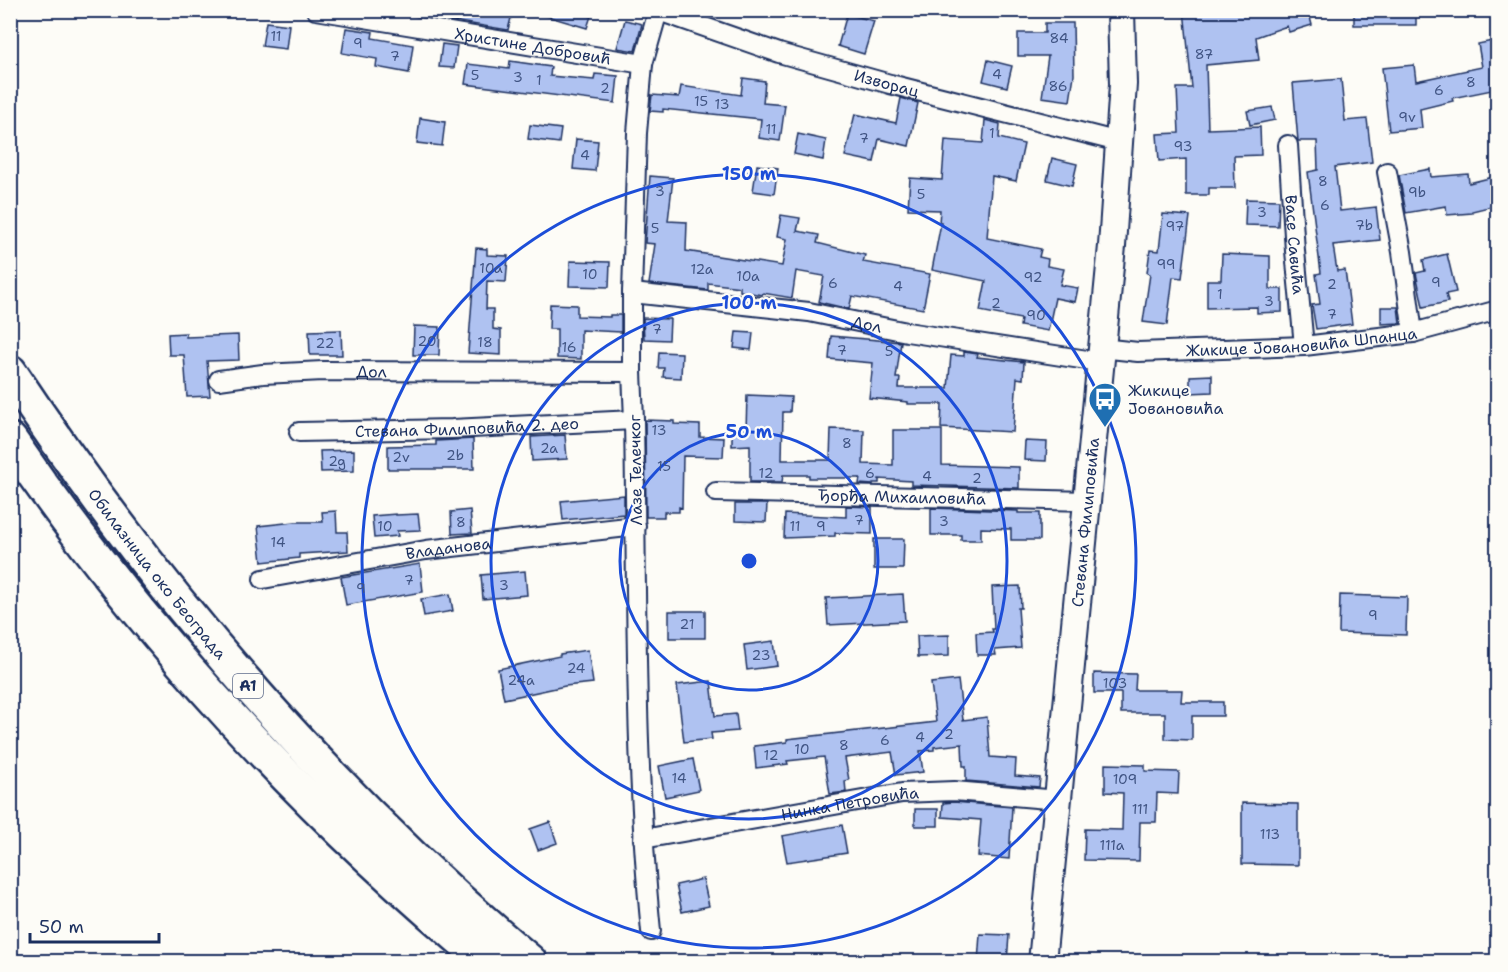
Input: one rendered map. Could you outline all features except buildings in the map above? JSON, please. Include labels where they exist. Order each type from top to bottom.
[{"type":"highway","name":"Обилазница око Београда","points":[[10,372],[108,513],[154,574],[243,681],[331,776],[394,839],[448,891],[530,962]]},
{"type":"highway","name":"Обилазница око Београда","points":[[10,440],[79,536],[167,644],[224,708],[301,789],[387,873],[489,962]]},
{"type":"main road","name":"Стевана Филиповића","points":[[1042,962],[1112,246],[1123,74],[1121,10]]},
{"type":"street","name":"Христине Добровић","points":[[316,10],[643,64]]},
{"type":"street","name":"Лазе Телечког","points":[[651,931],[643,838],[638,721],[632,293],[637,133],[643,64],[657,11]]},
{"type":"street","name":"Изворац","points":[[657,11],[779,52],[879,81],[1119,142]]},
{"type":"street","name":"Васе Савића","points":[[1287,145],[1304,346]]},
{"type":"street","points":[[1387,172],[1402,252],[1413,333]]},
{"type":"street","name":"Дол","points":[[632,293],[809,312],[907,332],[1100,355]]},
{"type":"street","name":"Жикице Јовановића Шпанца","points":[[1100,355],[1304,346],[1413,333],[1497,310]]},
{"type":"street","name":"Дол","points":[[219,380],[263,374],[323,371],[632,372]]},
{"type":"street","name":"Стевана Филиповића 2. део","points":[[299,432],[452,429],[634,420]]},
{"type":"street","name":"Ђорђа Михаиловића","points":[[716,492],[1087,501]]},
{"type":"street","name":"Владанова","points":[[263,579],[426,550],[636,526]]},
{"type":"street","name":"Нинка Петровића","points":[[643,838],[902,793],[954,791],[1059,800]]},
{"type":"place","name":"Жикице Јовановића","points":[[1105,428]]}]
